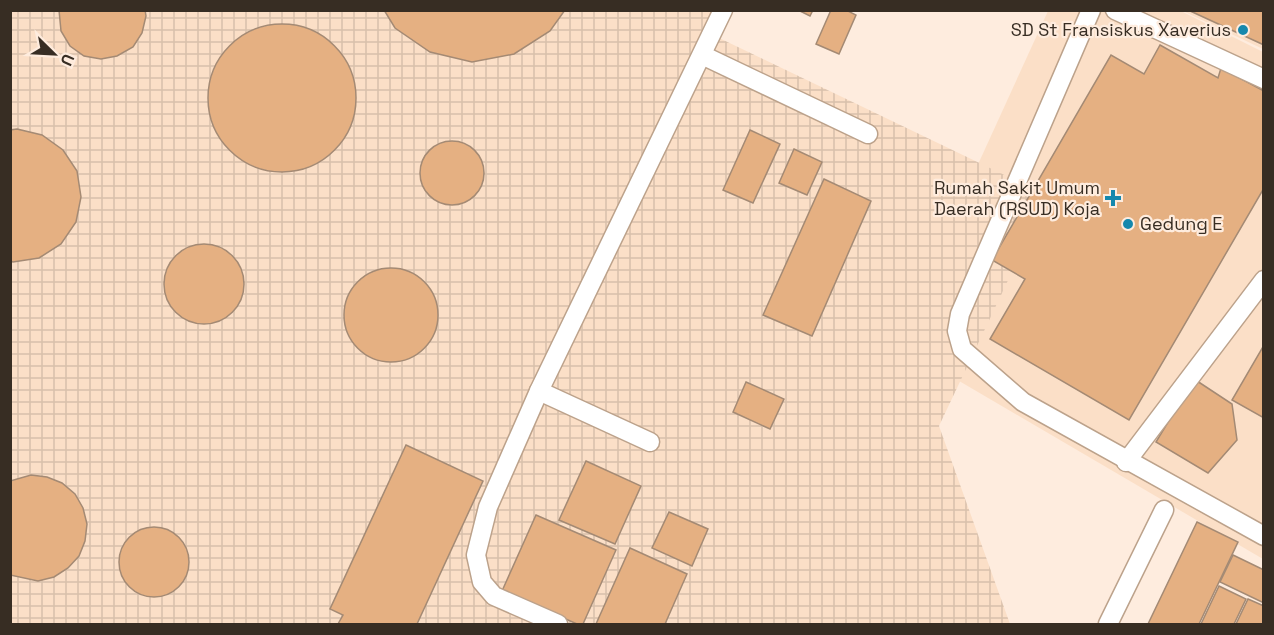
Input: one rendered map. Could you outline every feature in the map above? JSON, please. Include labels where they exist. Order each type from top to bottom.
[{"type":"lane","points":[[558,624],[494,596],[482,582],[476,555],[488,507],[539,392],[723,10]]},
{"type":"lane","points":[[1091,10],[960,314],[957,331],[962,350],[1023,402],[1126,462],[1263,536]]},
{"type":"lane","points":[[1115,10],[1263,79]]},
{"type":"lane","points":[[702,55],[868,134]]},
{"type":"lane","points":[[1126,462],[1263,280]]},
{"type":"lane","points":[[539,392],[650,442]]},
{"type":"lane","points":[[1108,624],[1164,510]]},
{"type":"shaded area","points":[[10,11],[725,11],[715,36],[1048,196],[939,426],[1010,624],[11,624]]},
{"type":"shaded area","name":"Rumah Sakit Umum Daerah (RSUD) Koja","points":[[1048,11],[1181,11],[1263,52],[1263,559],[896,344]]},
{"type":"shaded area","name":"SD St Fransiskus Xaverius","points":[[1183,11],[1263,11],[1263,49]]},
{"type":"building","points":[[59,10],[145,10],[146,16],[142,33],[133,47],[117,56],[101,59],[84,56],[70,46],[61,31]]},
{"type":"building","points":[[384,10],[565,10],[550,31],[514,54],[472,62],[430,52],[395,28]]},
{"type":"building","points":[[798,10],[813,10],[810,16]]},
{"type":"building","points":[[831,10],[846,10],[856,15],[839,54],[816,44]]},
{"type":"building","name":"SD St Fransiskus Xaverius","points":[[1188,10],[1264,10],[1264,45]]},
{"type":"building","points":[[282,24],[311,29],[335,45],[351,69],[356,98],[351,127],[335,151],[311,167],[282,172],[253,167],[229,151],[213,127],[208,98],[213,69],[229,45],[253,29]]},
{"type":"building","name":"Gedung E","points":[[1160,45],[1218,78],[1221,68],[1264,91],[1264,188],[1129,420],[990,339],[1025,279],[992,260],[1111,55],[1144,74]]},
{"type":"building","points":[[17,129],[42,135],[63,150],[77,171],[81,197],[76,222],[61,244],[39,258],[13,262],[10,261],[10,130]]},
{"type":"building","points":[[750,130],[780,144],[753,203],[723,190]]},
{"type":"building","points":[[452,141],[475,150],[484,173],[475,196],[452,205],[429,196],[420,173],[429,150]]},
{"type":"building","points":[[794,149],[822,162],[807,195],[779,183]]},
{"type":"building","points":[[824,179],[871,201],[812,336],[763,315]]},
{"type":"building","points":[[204,244],[219,247],[232,256],[241,269],[244,284],[241,299],[232,312],[219,321],[204,324],[189,321],[176,312],[167,299],[164,284],[167,269],[176,256],[189,247]]},
{"type":"building","points":[[391,268],[409,272],[424,282],[434,297],[438,315],[434,333],[424,348],[409,358],[391,362],[373,358],[358,348],[348,333],[344,315],[348,297],[358,282],[373,272]]},
{"type":"building","points":[[1264,345],[1264,418],[1232,400]]},
{"type":"building","points":[[1194,379],[1232,404],[1237,440],[1208,473],[1156,442]]},
{"type":"building","points":[[746,382],[784,399],[770,429],[733,412]]},
{"type":"building","points":[[406,445],[483,481],[417,624],[338,624],[343,615],[330,609]]},
{"type":"building","points":[[586,461],[641,486],[615,544],[559,520]]},
{"type":"building","points":[[31,475],[47,477],[62,483],[75,494],[83,508],[87,524],[85,541],[79,556],[68,568],[54,577],[38,581],[10,575],[10,481]]},
{"type":"building","points":[[669,512],[708,529],[692,566],[652,548]]},
{"type":"building","points":[[536,515],[616,550],[583,624],[577,624],[502,591]]},
{"type":"building","points":[[1197,522],[1238,542],[1199,624],[1148,624]]},
{"type":"building","points":[[154,527],[167,530],[179,537],[186,549],[189,562],[186,575],[179,587],[167,594],[154,597],[141,594],[129,587],[122,575],[119,562],[122,549],[129,537],[141,530]]},
{"type":"building","points":[[630,548],[687,574],[665,624],[596,624]]},
{"type":"building","points":[[1233,555],[1264,570],[1264,603],[1220,582]]},
{"type":"building","points":[[1219,586],[1246,599],[1234,624],[1201,624]]},
{"type":"building","points":[[1248,599],[1264,606],[1264,624],[1236,624]]},
{"type":"place","name":"SD St Fransiskus Xaverius","points":[[1243,30]]},
{"type":"place","name":"Rumah Sakit Umum Daerah (RSUD) Koja","points":[[1113,198]]},
{"type":"place","name":"Gedung E","points":[[1128,224]]}]
